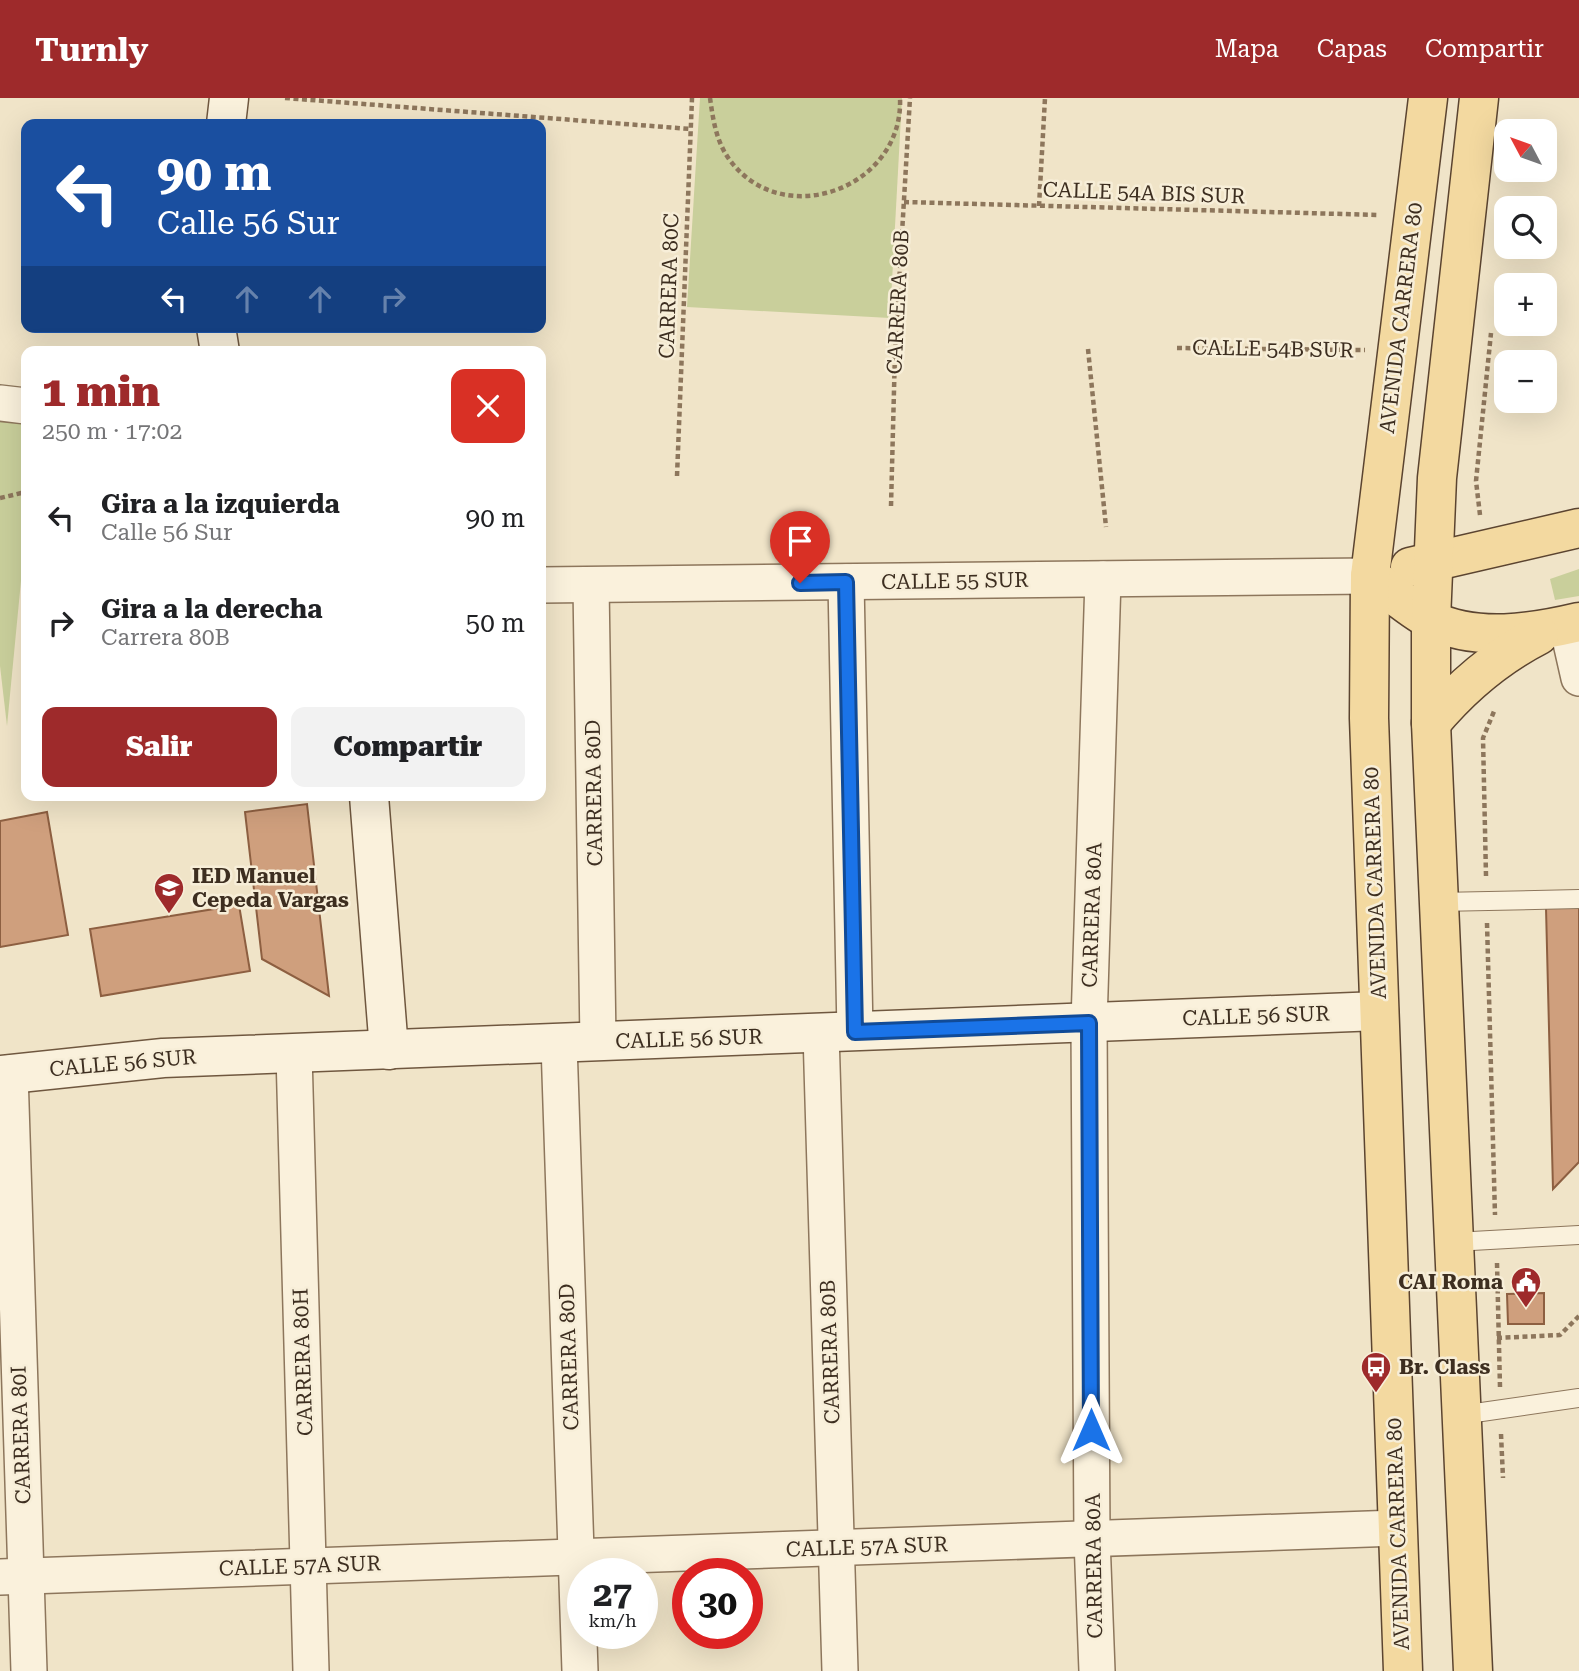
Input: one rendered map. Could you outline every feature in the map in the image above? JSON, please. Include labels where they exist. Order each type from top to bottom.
[{"type":"main road","name":"AVENIDA CARRERA 80","points":[[1403,1671],[1369,718],[1370,576],[1428,98]]},
{"type":"main road","points":[[1473,1671],[1438,902],[1431,723],[1431,620],[1437,478],[1479,98]]},
{"type":"main road","points":[[1370,576],[1579,527]]},
{"type":"main road","points":[[1370,576],[1431,620],[1496,633],[1565,625]]},
{"type":"main road","points":[[1431,723],[1475,677],[1500,657],[1565,625]]},
{"type":"street","points":[[227,119],[229,98]]},
{"type":"street","points":[[0,403],[21,405]]},
{"type":"street","name":"CALLE 55 SUR","points":[[546,586],[1370,576]]},
{"type":"street","name":"CARRERA 80A","points":[[1097,1671],[1092,1539],[1089,1023],[1103,579]]},
{"type":"street","name":"CARRERA 80B","points":[[839,1671],[836,1548],[838,1033],[846,582]]},
{"type":"street","name":"CARRERA 80D","points":[[591,585],[598,1042]]},
{"type":"street","points":[[1565,625],[1579,678]]},
{"type":"street","points":[[369,801],[389,1050]]},
{"type":"street","name":"CALLE 56 SUR","points":[[5,1074],[163,1058],[1379,1011]]},
{"type":"street","name":"CARRERA 80D","points":[[559,1044],[580,1671]]},
{"type":"street","name":"CARRERA 80H","points":[[294,1054],[311,1671]]},
{"type":"street","name":"CARRERA 80I","points":[[5,1074],[13,1576],[29,1671]]},
{"type":"street","name":"CALLE 57A SUR","points":[[13,1576],[1397,1528]]},
{"type":"lane","points":[[1438,902],[1579,900]]},
{"type":"lane","points":[[1454,1242],[1579,1235]]},
{"type":"lane","points":[[1461,1415],[1579,1398]]},
{"type":"path","points":[[285,98],[691,129]]},
{"type":"path","name":"CARRERA 80C","points":[[677,476],[692,98]]},
{"type":"path","points":[[710,98],[714,130],[729,159],[752,181],[782,194],[814,196],[846,188],[873,169],[892,143],[901,112],[900,98]]},
{"type":"path","name":"CARRERA 80B","points":[[891,506],[910,98]]},
{"type":"path","points":[[1039,206],[1045,98]]},
{"type":"path","points":[[901,112],[909,113]]},
{"type":"path","name":"CALLE 54A BIS SUR","points":[[904,202],[1384,214]]},
{"type":"path","name":"CALLE 54B SUR","points":[[1177,348],[1370,350]]},
{"type":"path","points":[[1088,349],[1106,527]]},
{"type":"path","points":[[0,498],[21,493]]},
{"type":"path","points":[[1499,703],[1483,738],[1503,1491]]},
{"type":"path","points":[[1458,1340],[1560,1335],[1579,1316]]},
{"type":"green space","points":[[700,98],[902,98],[890,318],[687,307]]},
{"type":"green space","points":[[0,420],[21,422],[21,581],[7,726],[0,666]]},
{"type":"green space","points":[[1579,569],[1579,596],[1555,600],[1550,579]]},
{"type":"building","points":[[307,804],[329,996],[262,959],[245,812]]},
{"type":"building","points":[[47,812],[68,935],[0,947],[0,821]]},
{"type":"building","points":[[239,905],[250,971],[101,996],[90,929]]},
{"type":"building","points":[[1579,907],[1579,1162],[1553,1189],[1546,908]]},
{"type":"building","name":"CAI Roma","points":[[1544,1293],[1544,1324],[1508,1324],[1507,1294]]},
{"type":"place","name":"IED Manuel Cepeda Vargas","points":[[169,915]]},
{"type":"place","name":"CAI Roma","points":[[1526,1309]]},
{"type":"place","name":"Br. Class","points":[[1376,1394]]},
{"type":"route","points":[[800,583],[846,582],[855,1032],[1089,1023],[1091,1430]]}]
